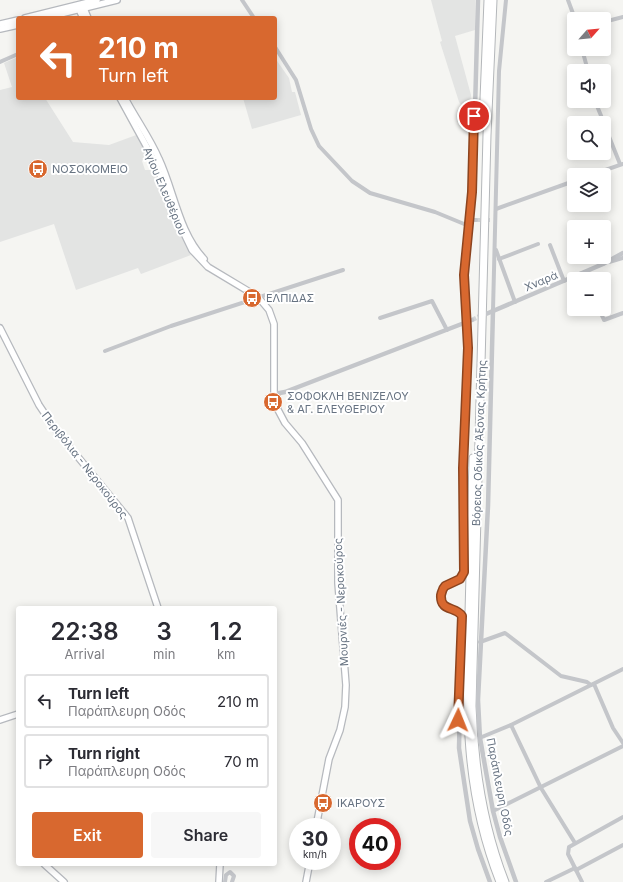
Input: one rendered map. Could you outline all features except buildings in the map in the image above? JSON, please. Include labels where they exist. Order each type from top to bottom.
[{"type":"highway","name":"Βόρειος Οδικός Άξονας Κρήτης","points":[[488,0],[467,695],[469,747],[478,808],[500,882]]},
{"type":"highway","name":"Βόρειος Οδικός Άξονας Κρήτης","points":[[493,0],[487,150],[472,706],[475,759],[482,801],[491,838],[505,882]]},
{"type":"highway","points":[[493,9],[497,0]]},
{"type":"highway","points":[[465,581],[470,574]]},
{"type":"highway","points":[[464,611],[469,618]]},
{"type":"main road","points":[[86,16],[91,4],[97,0]]},
{"type":"main road","points":[[32,16],[80,4],[117,0]]},
{"type":"main road","points":[[80,4],[86,16]]},
{"type":"main road","points":[[49,16],[80,4]]},
{"type":"main road","points":[[0,24],[16,20]]},
{"type":"main road","points":[[0,29],[16,25]]},
{"type":"main road","name":"Αγίου Ελευθέριου","points":[[121,100],[155,162],[187,242],[197,257],[220,274],[258,297],[267,306],[274,324],[274,394]]},
{"type":"main road","name":"Αγίου Ελευθέριου","points":[[126,100],[160,160],[188,233],[195,247],[220,274]]},
{"type":"main road","name":"Περιβόλια - Νεροκούρος","points":[[0,328],[39,405],[56,429],[128,518],[157,606]]},
{"type":"main road","name":"Μουρνιές - Νεροκούρος","points":[[274,394],[277,408],[285,423],[302,443],[338,500],[338,584],[346,685],[345,707],[340,730],[329,759],[318,818]]},
{"type":"main road","points":[[0,720],[16,715]]},
{"type":"main road","points":[[46,866],[64,882]]},
{"type":"main road","points":[[219,882],[220,866]]},
{"type":"main road","points":[[306,882],[308,870]]},
{"type":"street","points":[[242,0],[253,16]]},
{"type":"street","points":[[478,0],[473,175],[464,275],[470,321],[463,468],[464,572],[460,579],[445,586],[441,594],[442,604],[445,607],[460,613],[463,621],[461,747],[470,821],[490,882]]},
{"type":"street","points":[[493,310],[499,71],[506,0]]},
{"type":"street","points":[[568,0],[572,12]]},
{"type":"street","points":[[611,20],[623,17]]},
{"type":"street","points":[[277,50],[296,80],[311,129],[319,146],[352,181],[370,193],[444,215],[469,226]]},
{"type":"street","points":[[0,62],[16,55]]},
{"type":"street","points":[[611,139],[622,164],[611,168]]},
{"type":"street","points":[[496,209],[567,184]]},
{"type":"street","points":[[490,220],[496,219]]},
{"type":"street","points":[[470,220],[476,220]]},
{"type":"street","points":[[499,259],[538,244]]},
{"type":"street","points":[[550,245],[564,281]]},
{"type":"street","points":[[495,248],[514,302]]},
{"type":"street","name":"Χναρά","points":[[611,260],[623,253]]},
{"type":"street","name":"Χναρά","points":[[611,262],[623,258]]},
{"type":"street","name":"Χναρά","points":[[584,272],[603,264]]},
{"type":"street","points":[[105,351],[137,338],[343,270]]},
{"type":"street","name":"Χναρά","points":[[486,314],[567,280]]},
{"type":"street","points":[[380,318],[432,301],[447,330]]},
{"type":"street","name":"Παράπλευρη Οδός","points":[[493,310],[488,499],[478,700],[479,738],[493,811],[500,837],[516,882]]},
{"type":"street","points":[[602,316],[604,320],[623,313]]},
{"type":"street","points":[[274,394],[285,392],[470,321]]},
{"type":"street","points":[[480,642],[505,633],[560,676],[593,685],[613,728],[623,744],[542,788],[493,811]]},
{"type":"street","points":[[479,738],[593,685],[623,669]]},
{"type":"street","points":[[511,724],[542,788],[576,843]]},
{"type":"street","points":[[582,882],[567,851],[569,847],[623,817]]},
{"type":"street","points":[[546,882],[576,869],[623,845]]},
{"type":"street","points":[[225,882],[226,875],[230,872],[234,876],[232,882]]},
{"type":"shaded area","points":[[431,0],[475,0],[475,30],[455,36],[471,95],[469,114],[459,102],[440,42],[442,41]]},
{"type":"shaded area","points":[[16,58],[16,100],[46,100],[73,142],[109,145],[139,134],[147,154],[142,161],[145,170],[155,170],[158,173],[182,238],[191,255],[141,274],[138,268],[76,290],[54,224],[0,242],[0,90],[12,87],[4,63]]},
{"type":"shaded area","points":[[277,61],[289,78],[292,92],[295,92],[301,115],[252,129],[244,100],[277,100]]},
{"type":"shaded area","points":[[80,169],[126,170],[127,173],[119,175],[82,174],[78,171]]},
{"type":"tunnel","points":[[476,220],[490,220]]},
{"type":"tunnel","points":[[472,320],[484,314]]},
{"type":"place","name":"ΝΟΣΟΚΟΜΕΙΟ","points":[[38,169]]},
{"type":"place","name":"ΕΛΠΙΔΑΣ","points":[[252,298]]},
{"type":"place","name":"ΣΟΦΟΚΛΗ ΒΕΝΙΖΕΛΟΥ & ΑΓ. ΕΛΕΥΘΕΡΙΟΥ","points":[[273,402]]},
{"type":"place","name":"ΙΚΑΡΟΥΣ","points":[[323,803]]},
{"type":"route","points":[[458,720],[463,621],[460,613],[449,609],[442,604],[441,594],[442,589],[445,586],[460,579],[464,572],[463,468],[468,348],[468,322],[465,302],[464,275],[471,211],[474,116]]}]
